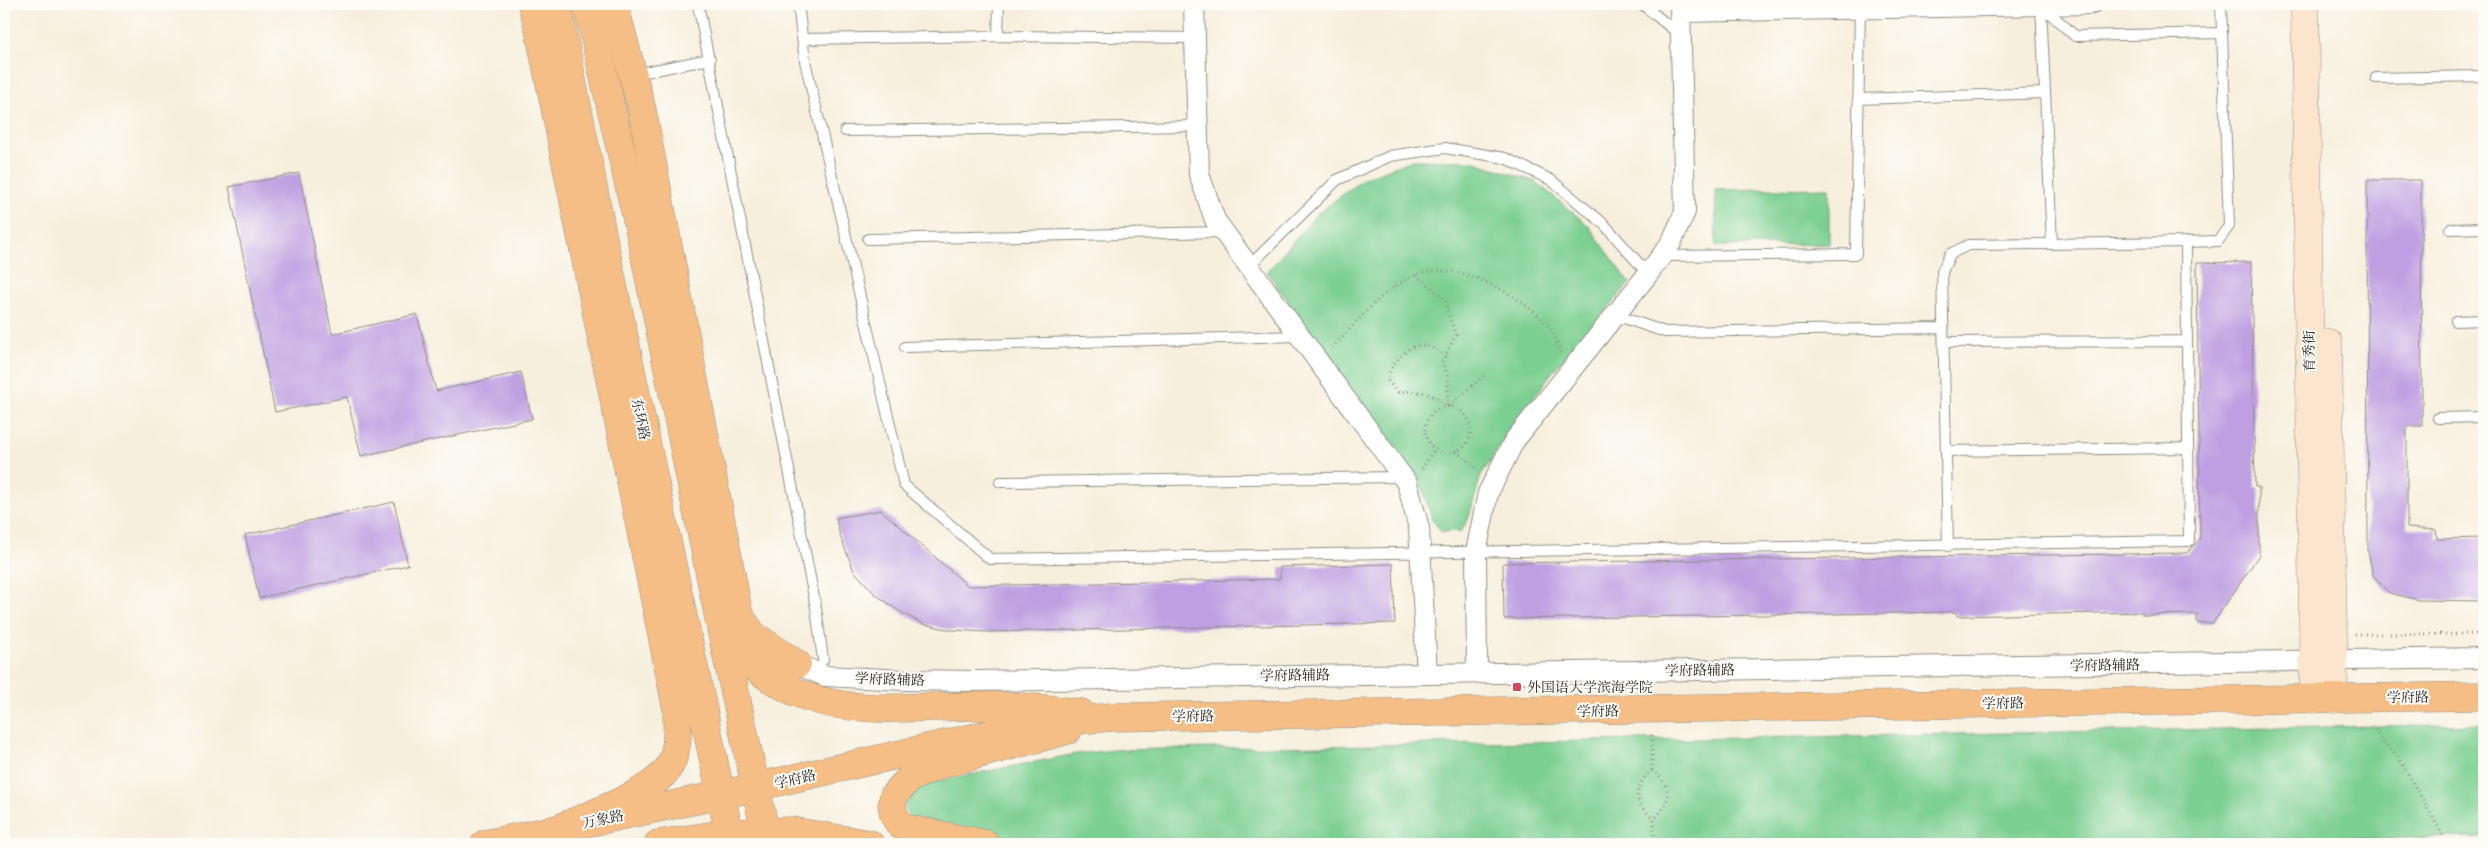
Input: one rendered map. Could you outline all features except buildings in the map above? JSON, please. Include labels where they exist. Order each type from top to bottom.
[{"type":"main road","points":[[532,4],[539,28],[677,710],[675,750],[670,765],[662,776],[641,791],[562,828]]},
{"type":"main road","name":"东环路","points":[[557,4],[604,243],[730,839]]},
{"type":"main road","points":[[587,4],[641,237],[722,633],[767,837]]},
{"type":"main road","points":[[614,4],[642,110],[739,615],[753,635],[810,662]]},
{"type":"main road","points":[[722,633],[747,662],[767,677],[800,694],[826,703],[871,709],[999,706],[1112,717]]},
{"type":"main road","name":"学府路","points":[[720,795],[994,733],[1046,723],[1112,717],[2484,696]]},
{"type":"main road","points":[[986,844],[908,829],[900,825],[894,816],[892,805],[894,795],[910,778],[942,764],[1112,717]]},
{"type":"main road","name":"万象路","points":[[485,844],[720,795]]},
{"type":"main road","points":[[658,844],[767,837],[791,831],[870,844]]},
{"type":"street","points":[[1194,4],[1199,174],[1215,220],[1407,483],[1419,528],[1427,673]]},
{"type":"street","points":[[1477,672],[1476,552],[1488,493],[1514,441],[1648,274],[1671,243],[1685,212],[1680,8],[2091,4]]},
{"type":"street","name":"育秀街","points":[[2305,4],[2327,652]]},
{"type":"street","name":"育秀街","points":[[2323,4],[2327,652],[2324,699]]},
{"type":"street","name":"学府路辅路","points":[[810,662],[825,676],[904,680],[2071,666],[2327,652],[2484,658]]},
{"type":"lane","points":[[698,4],[816,608],[810,662]]},
{"type":"lane","points":[[798,4],[805,61],[904,485],[990,558],[1948,546],[2189,541],[2186,242]]},
{"type":"lane","points":[[998,36],[999,4]]},
{"type":"lane","points":[[1642,4],[1680,35]]},
{"type":"lane","points":[[1948,546],[1942,272],[1950,254],[1968,245],[2218,241],[2229,226],[2222,4]]},
{"type":"lane","points":[[2041,5],[2075,36],[2222,33]]},
{"type":"lane","points":[[2041,5],[2052,244]]},
{"type":"lane","points":[[1661,256],[1856,254],[1860,6]]},
{"type":"lane","points":[[802,39],[998,36],[1195,38]]},
{"type":"lane","points":[[632,75],[710,59]]},
{"type":"lane","points":[[2376,78],[2484,76]]},
{"type":"lane","points":[[1858,99],[2045,93]]},
{"type":"lane","points":[[845,131],[1197,126]]},
{"type":"lane","points":[[1249,266],[1337,180],[1390,156],[1445,148],[1505,158],[1551,180],[1604,224],[1648,274]]},
{"type":"lane","points":[[2450,229],[2484,228]]},
{"type":"lane","points":[[868,239],[1224,232]]},
{"type":"lane","points":[[1615,315],[1665,332],[1943,328]]},
{"type":"lane","points":[[2456,321],[2484,320]]},
{"type":"lane","points":[[906,347],[1300,336]]},
{"type":"lane","points":[[1944,342],[2187,341]]},
{"type":"lane","points":[[2438,418],[2484,417]]},
{"type":"lane","points":[[1946,451],[2188,448]]},
{"type":"lane","points":[[1000,482],[1403,477]]},
{"type":"path","points":[[1319,362],[1381,297],[1416,275],[1452,270],[1480,279],[1520,301],[1549,326],[1570,372]]},
{"type":"path","points":[[1416,275],[1446,300],[1447,310],[1456,335],[1442,362],[1448,376],[1448,407]]},
{"type":"path","points":[[1446,356],[1426,345],[1411,348],[1389,369],[1387,380],[1398,392],[1416,390],[1431,394],[1448,407],[1463,412],[1470,426],[1468,441],[1456,451],[1441,452],[1429,443],[1426,437],[1425,430],[1429,416],[1434,411],[1448,407],[1486,374]]},
{"type":"path","points":[[1456,451],[1495,480]]},
{"type":"path","points":[[2327,652],[2484,634]]},
{"type":"path","points":[[2372,726],[2381,740],[2399,758],[2444,837]]},
{"type":"path","points":[[1652,735],[1652,770],[1641,781],[1637,790],[1641,807],[1654,819]]},
{"type":"path","points":[[1652,770],[1662,777],[1668,792],[1665,806],[1654,819],[1654,844]]},
{"type":"green space","points":[[1413,160],[1472,161],[1536,182],[1588,225],[1630,283],[1553,371],[1509,432],[1481,475],[1468,520],[1461,531],[1442,532],[1432,520],[1421,483],[1267,272],[1316,215],[1364,178]]},
{"type":"green space","points":[[1829,188],[1829,244],[1716,246],[1715,190]]},
{"type":"green space","points":[[2484,724],[2484,837],[1953,844],[1042,844],[920,824],[911,818],[905,808],[909,791],[916,785],[1076,754],[1115,750]]},
{"type":"place","name":"外国语大学滨海学院","points":[[1517,687]]}]
